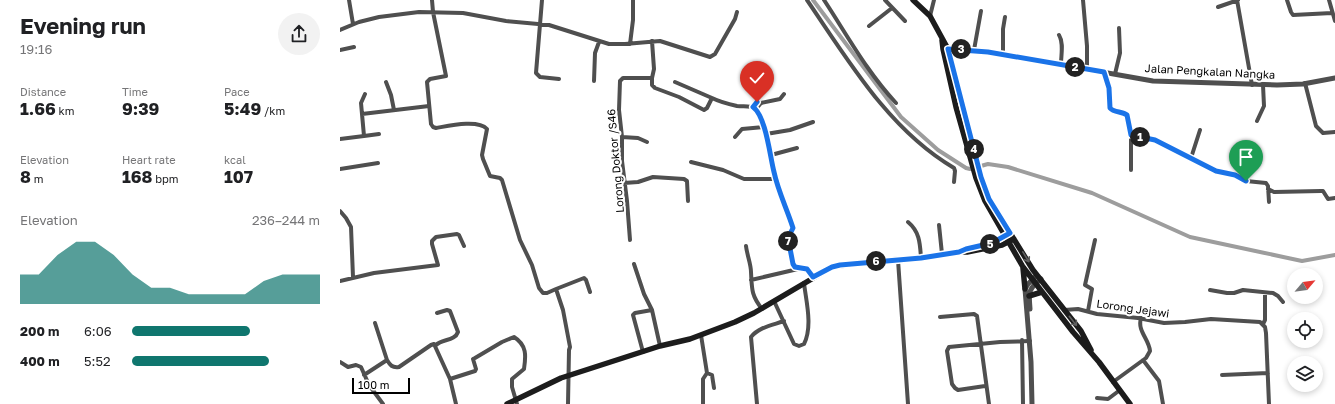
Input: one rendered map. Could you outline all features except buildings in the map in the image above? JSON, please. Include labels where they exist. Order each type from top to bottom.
[{"type":"main road","points":[[912,0],[930,16],[942,40],[956,107],[973,158],[985,201],[1008,237],[1014,239],[1039,277],[1081,331],[1098,362]]},
{"type":"main road","points":[[977,176],[1023,267],[1130,404]]},
{"type":"main road","points":[[506,404],[516,402],[544,385],[570,375],[660,346],[701,335],[735,322],[762,309],[813,277],[832,267],[967,252],[1002,245],[1008,237]]},
{"type":"main road","points":[[1023,267],[1025,289]]},
{"type":"main road","points":[[1029,296],[1042,292]]},
{"type":"street","points":[[349,0],[353,24]]},
{"type":"street","points":[[432,0],[446,76],[430,79],[427,82],[431,124],[434,128],[466,124],[484,126],[487,129],[482,155],[483,159],[490,176],[500,178],[502,180],[520,240],[532,264],[539,288],[542,293],[584,278],[590,292]]},
{"type":"street","points":[[542,0],[536,73],[540,77],[559,79]]},
{"type":"street","points":[[630,44],[633,0]]},
{"type":"street","points":[[807,0],[847,58],[885,108],[937,158],[954,168],[954,182]]},
{"type":"street","points":[[824,0],[854,48],[878,82],[896,103]]},
{"type":"street","points":[[885,0],[905,21]]},
{"type":"street","points":[[930,16],[934,0]]},
{"type":"street","points":[[1083,0],[1087,46],[1087,69]]},
{"type":"street","points":[[1218,7],[1237,0],[1252,85]]},
{"type":"street","points":[[1287,0],[1291,12],[1294,15],[1332,13]]},
{"type":"street","points":[[1329,0],[1335,21]]},
{"type":"street","points":[[869,26],[892,8]]},
{"type":"street","points":[[974,50],[981,11]]},
{"type":"street","points":[[340,30],[353,24],[380,17],[433,12],[474,14],[506,21],[549,25],[609,44],[630,44],[652,41],[666,42],[710,57],[713,56],[735,19],[736,12]]},
{"type":"street","points":[[1003,54],[1003,29],[1005,17]]},
{"type":"street","points":[[1115,74],[1120,53],[1119,28]]},
{"type":"street","points":[[1059,35],[1062,39],[1061,64]]},
{"type":"street","points":[[652,41],[654,69],[652,85],[654,88],[679,97],[704,110],[707,108],[712,98]]},
{"type":"street","points":[[594,81],[595,53],[599,42]]},
{"type":"street","points":[[340,50],[354,47]]},
{"type":"street","name":"Jalan Pengkalan Nangka","points":[[945,49],[974,50],[1003,54],[1153,80],[1264,85],[1305,83],[1335,78]]},
{"type":"street","points":[[1104,72],[1109,88],[1110,108],[1127,115],[1131,135],[1131,170]]},
{"type":"street","name":"Lorong Doktor /S46","points":[[630,240],[622,161],[622,137],[619,110],[620,80],[622,78],[652,78]]},
{"type":"street","points":[[386,82],[391,95],[394,110]]},
{"type":"street","points":[[675,82],[722,102],[755,108],[761,103],[780,99],[784,94]]},
{"type":"street","points":[[1305,83],[1316,126],[1323,133],[1335,132]]},
{"type":"street","points":[[1257,121],[1264,106],[1264,85]]},
{"type":"street","points":[[760,92],[755,108],[764,127],[776,179],[793,228],[788,238],[793,264],[795,267],[807,269],[813,277]]},
{"type":"street","points":[[364,136],[361,103],[365,94]]},
{"type":"street","points":[[362,114],[429,106]]},
{"type":"street","points":[[766,134],[790,130],[813,122]]},
{"type":"street","points":[[735,137],[742,129],[764,127]]},
{"type":"street","points":[[1191,158],[1200,130]]},
{"type":"street","points":[[340,139],[378,134]]},
{"type":"street","points":[[1131,135],[1155,140],[1217,172],[1235,175],[1247,182],[1266,183],[1269,202]]},
{"type":"street","points":[[622,137],[638,138],[647,142]]},
{"type":"street","points":[[771,155],[797,148]]},
{"type":"street","points":[[691,162],[723,170],[744,179],[776,179]]},
{"type":"street","points":[[340,168],[378,163]]},
{"type":"street","points":[[624,183],[638,182],[653,177],[684,179],[687,183],[688,201]]},
{"type":"street","points":[[1268,189],[1274,192],[1322,191],[1328,199],[1335,198]]},
{"type":"street","points":[[340,211],[351,227],[353,278]]},
{"type":"street","points":[[908,222],[916,231],[920,241],[921,258]]},
{"type":"street","points":[[939,225],[942,254]]},
{"type":"street","points":[[340,281],[374,273],[438,265],[432,244],[432,241],[436,237],[457,234],[459,235],[464,246]]},
{"type":"street","points":[[1088,311],[1092,290],[1085,285],[1095,240]]},
{"type":"street","points":[[746,246],[751,271],[750,280],[753,294],[762,309]]},
{"type":"street","points":[[898,260],[908,404]]},
{"type":"street","points":[[634,264],[642,290],[652,310],[660,346]]},
{"type":"street","points":[[750,280],[800,268]]},
{"type":"street","points":[[1030,341],[1025,289],[1028,284],[1039,277]]},
{"type":"street","points":[[1032,404],[1029,296],[1033,281]]},
{"type":"street","points":[[774,301],[794,344],[799,346],[804,344],[808,332],[808,310],[804,283]]},
{"type":"street","points":[[556,289],[570,343],[568,404]]},
{"type":"street","points":[[1210,290],[1227,293],[1234,293],[1243,290],[1265,292],[1276,294],[1283,302]]},
{"type":"street","points":[[1265,292],[1265,320],[1263,324],[1266,333],[1269,404]]},
{"type":"street","name":"Lorong Jejawi","points":[[1064,310],[1078,309],[1097,314],[1141,318],[1164,323],[1185,322],[1211,318],[1257,321],[1263,324]]},
{"type":"street","points":[[375,323],[387,360],[390,365],[399,367],[431,345],[436,346],[440,342],[455,337],[458,332],[450,311],[446,310],[437,313]]},
{"type":"street","points":[[643,352],[633,315],[635,313],[652,310]]},
{"type":"street","points":[[940,317],[976,314],[978,319],[989,404]]},
{"type":"street","points":[[1114,382],[1147,357],[1150,351],[1149,344],[1140,327],[1141,318]]},
{"type":"street","points":[[757,404],[751,337],[754,333],[761,329],[784,321]]},
{"type":"street","points":[[701,335],[707,373],[703,379],[702,404]]},
{"type":"street","points":[[450,378],[475,371],[476,369],[473,359],[502,342],[514,338],[517,339],[524,349],[526,357],[524,369],[512,379],[511,383],[516,402]]},
{"type":"street","points":[[986,386],[959,390],[954,388],[952,384],[947,351],[948,348],[950,346],[1022,340],[1030,341]]},
{"type":"street","points":[[1022,340],[1023,404]]},
{"type":"street","points":[[436,346],[450,378],[456,404]]},
{"type":"street","points":[[364,374],[387,360]]},
{"type":"street","points":[[1143,360],[1159,381],[1162,404]]},
{"type":"street","points":[[1022,361],[1031,362]]},
{"type":"street","points":[[340,362],[348,367],[359,365],[369,385],[384,404]]},
{"type":"street","points":[[707,373],[712,375],[714,388]]},
{"type":"street","points":[[1222,375],[1268,373]]},
{"type":"street","points":[[1022,376],[1031,375]]},
{"type":"street","points":[[1097,398],[1108,399],[1120,390]]},
{"type":"waterway","points":[[813,0],[901,117],[938,150],[966,168],[970,169],[988,164],[1008,167],[1092,193],[1190,237],[1302,261],[1335,255]]},
{"type":"route","points":[[757,102],[753,107],[758,112],[764,127],[774,172],[793,228],[788,237],[791,258],[794,267],[807,269],[813,277],[832,267],[840,265],[921,258],[959,252],[992,243],[1010,233],[989,199],[981,177],[948,49],[988,52],[1104,72],[1109,88],[1110,108],[1127,115],[1131,135],[1155,140],[1216,171],[1235,175],[1246,181]]}]
